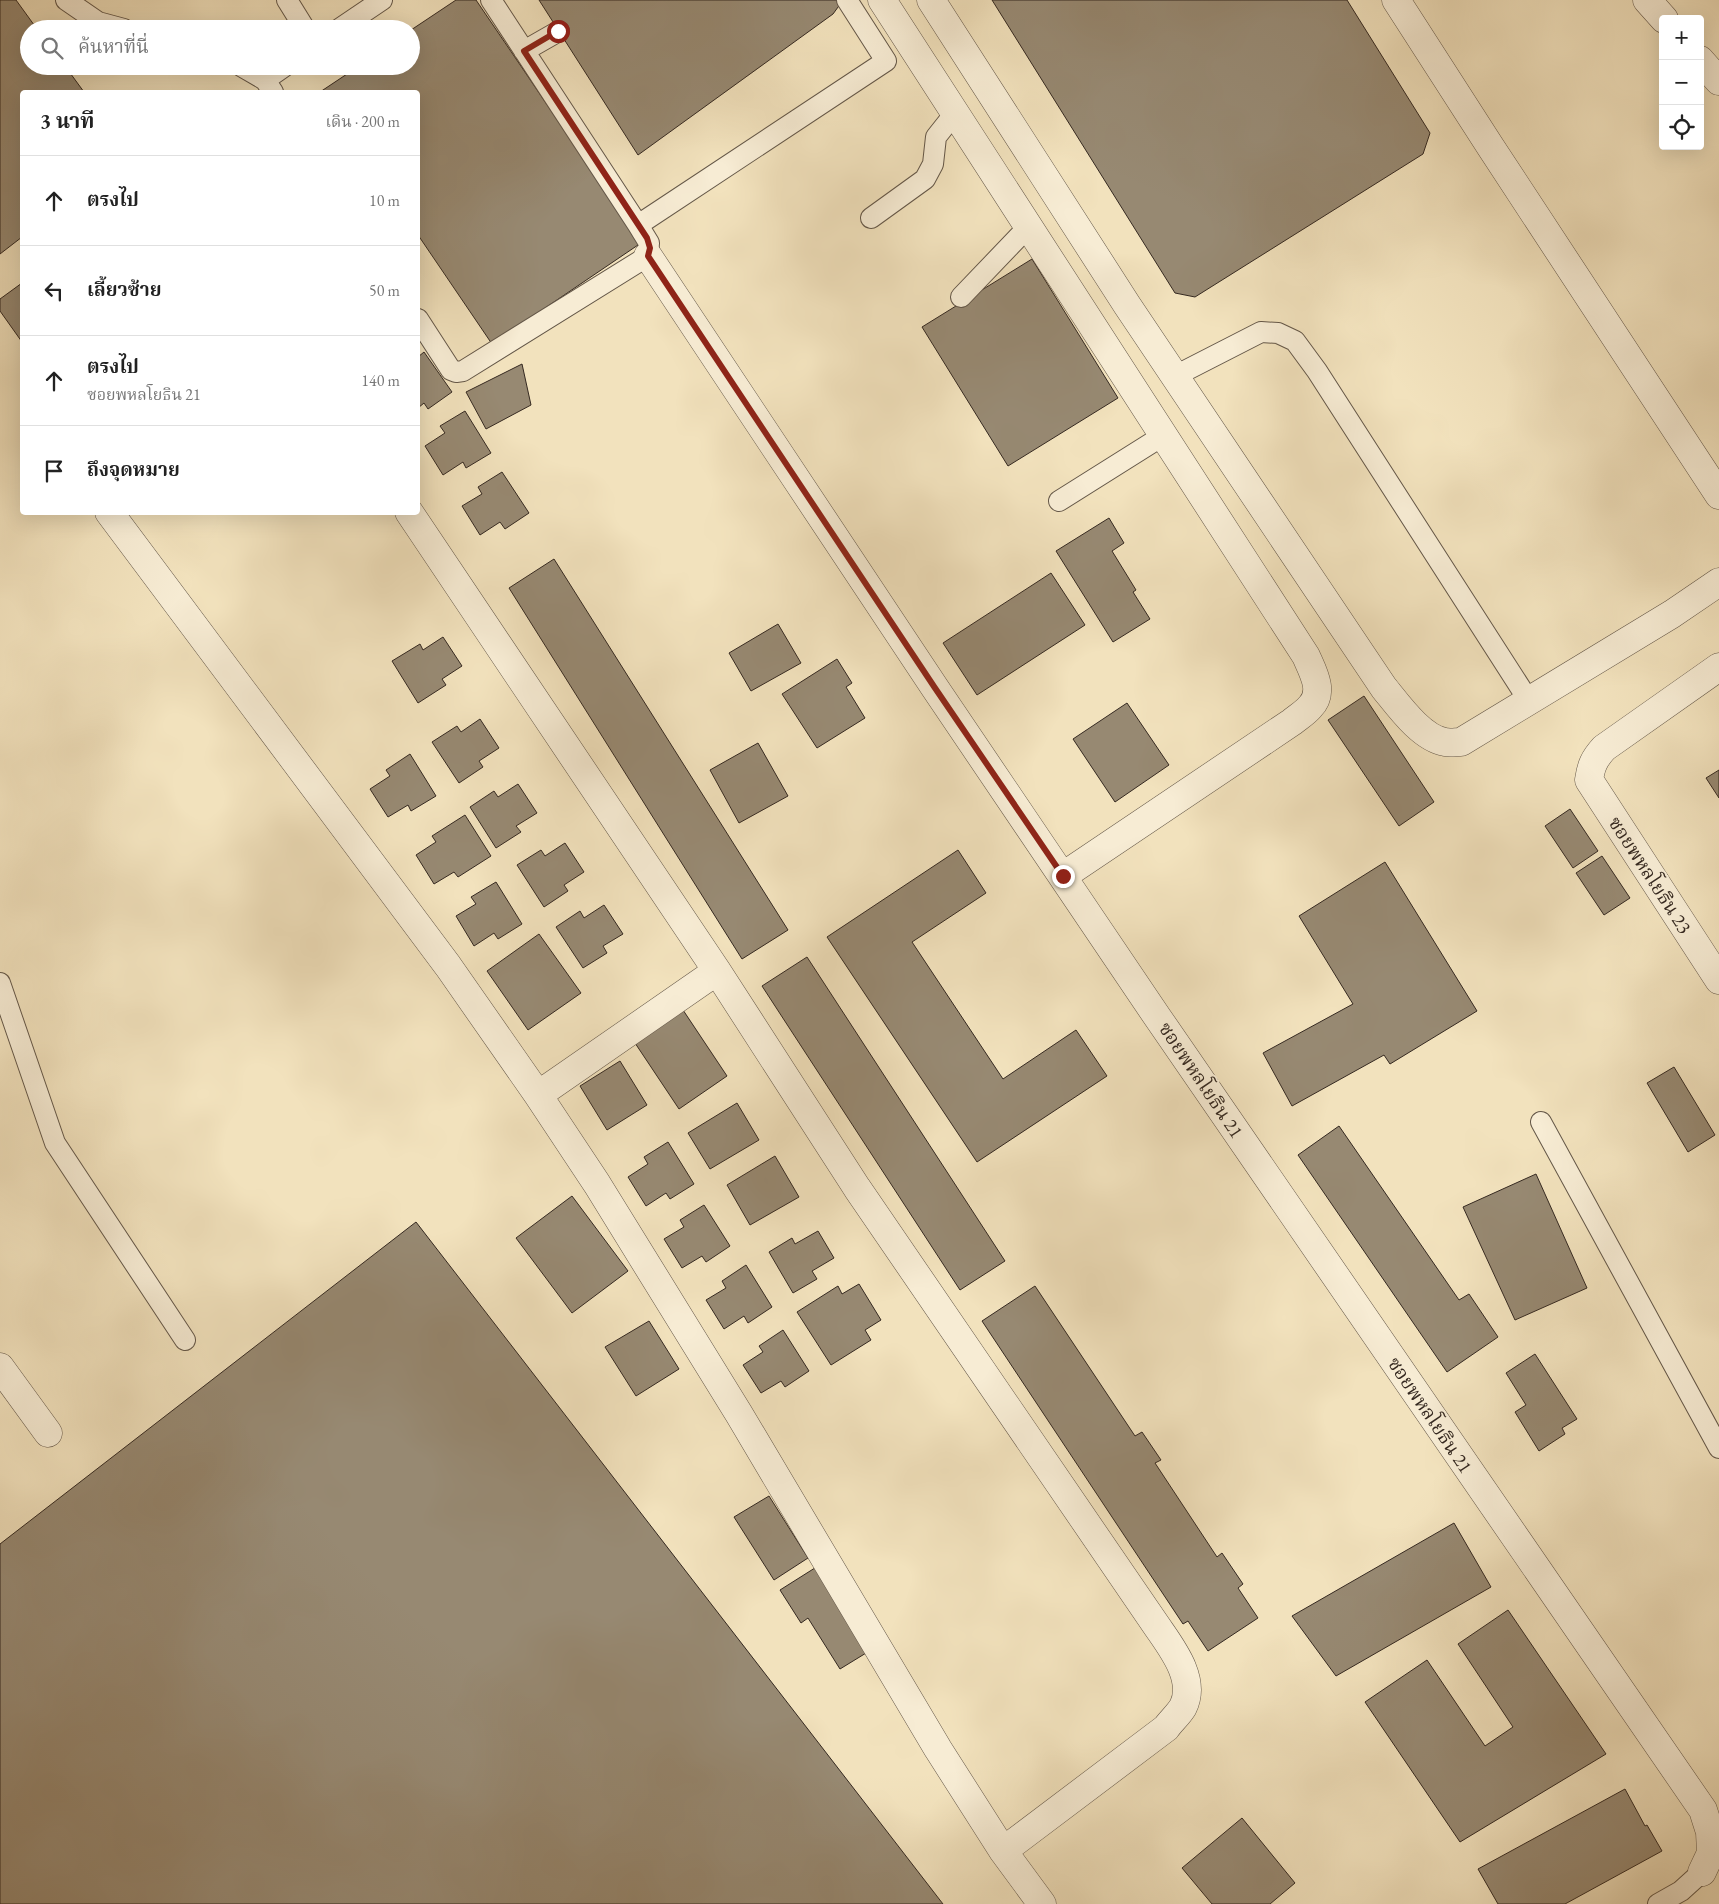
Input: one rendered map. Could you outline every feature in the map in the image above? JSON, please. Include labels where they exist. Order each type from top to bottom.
[{"type":"street","points":[[882,0],[1306,656],[1316,677],[1318,692],[1312,706],[1292,722],[1063,876]]},
{"type":"street","points":[[931,0],[1128,306],[1374,674],[1411,721],[1428,734],[1444,742],[1461,742],[1672,614],[1719,582]]},
{"type":"street","points":[[1396,0],[1719,495]]},
{"type":"street","points":[[1647,0],[1660,15]]},
{"type":"street","points":[[1704,64],[1719,81]]},
{"type":"street","name":"ซอยพหลโยธิน 21","points":[[648,256],[935,688],[1483,1492],[1703,1810],[1710,1832],[1711,1853],[1702,1872]]},
{"type":"street","points":[[112,515],[443,958],[538,1095],[597,1184],[739,1414],[938,1749],[1003,1851],[1042,1904]]},
{"type":"street","points":[[411,515],[717,971],[857,1188],[1161,1632],[1174,1652],[1184,1674],[1188,1690],[1183,1707],[1166,1728],[1003,1851]]},
{"type":"street","name":"ซอยพหลโยธิน 23","points":[[1719,667],[1604,748],[1594,759],[1590,768],[1589,780],[1719,980]]},
{"type":"street","points":[[538,1095],[717,971]]},
{"type":"street","points":[[0,1367],[48,1433]]},
{"type":"lane","points":[[66,0],[95,20]]},
{"type":"lane","points":[[287,0],[299,20]]},
{"type":"lane","points":[[353,20],[382,0]]},
{"type":"lane","points":[[420,321],[450,370],[456,372],[464,370],[648,256],[649,243],[638,225],[491,0]]},
{"type":"lane","points":[[638,225],[886,62],[847,0]]},
{"type":"lane","points":[[524,51],[558,31]]},
{"type":"lane","points":[[254,75],[269,86],[278,75]]},
{"type":"lane","points":[[871,218],[925,179],[933,164],[936,137],[955,113]]},
{"type":"lane","points":[[961,297],[1028,227]]},
{"type":"lane","points":[[1175,376],[1261,332],[1278,333],[1295,341],[1528,701]]},
{"type":"lane","points":[[1059,501],[1164,436]]},
{"type":"lane","points":[[0,983],[55,1143],[185,1340]]},
{"type":"lane","points":[[1541,1122],[1719,1448]]},
{"type":"lane","name":"ซอยพหลโยธิน 21","points":[[1658,1904],[1684,1898],[1702,1872]]},
{"type":"building","points":[[0,0],[16,0],[30,20],[20,20],[20,75],[72,75],[83,90],[20,90],[20,239],[0,254]]},
{"type":"building","points":[[456,0],[476,0],[641,243],[492,344],[420,238],[420,90],[323,90],[346,75],[420,75],[420,24]]},
{"type":"building","points":[[539,0],[839,0],[841,3],[833,14],[638,155]]},
{"type":"building","points":[[992,0],[1347,0],[1430,133],[1423,154],[1195,297],[1175,293]]},
{"type":"building","points":[[1032,259],[1118,398],[1008,466],[922,327]]},
{"type":"building","points":[[20,284],[20,339],[0,311],[0,299]]},
{"type":"building","points":[[424,352],[452,392],[428,409],[424,403],[420,406],[420,355]]},
{"type":"building","points":[[522,364],[531,405],[486,429],[466,392]]},
{"type":"building","points":[[465,411],[491,453],[466,468],[463,462],[443,475],[425,446],[445,433],[440,426]]},
{"type":"building","points":[[502,472],[529,513],[505,529],[500,522],[480,535],[462,506],[482,494],[478,487]]},
{"type":"building","points":[[1109,518],[1124,543],[1112,551],[1136,590],[1133,592],[1150,619],[1113,642],[1056,551]]},
{"type":"building","points":[[554,559],[788,930],[742,959],[509,588]]},
{"type":"building","points":[[1051,573],[1085,625],[977,695],[943,643]]},
{"type":"building","points":[[778,624],[801,663],[751,691],[729,653]]},
{"type":"building","points":[[443,637],[462,666],[442,679],[446,685],[418,703],[392,661],[420,644],[423,650]]},
{"type":"building","points":[[837,659],[852,683],[846,687],[865,718],[817,748],[782,694]]},
{"type":"building","points":[[1364,696],[1434,802],[1399,826],[1328,720]]},
{"type":"building","points":[[1127,703],[1169,765],[1115,802],[1073,739]]},
{"type":"building","points":[[480,719],[499,748],[479,761],[483,767],[459,783],[432,742],[457,726],[461,732]]},
{"type":"building","points":[[758,743],[788,796],[739,823],[710,770]]},
{"type":"building","points":[[410,754],[436,796],[411,811],[408,805],[388,817],[370,789],[390,776],[386,770]]},
{"type":"building","points":[[1719,770],[1719,798],[1706,778]]},
{"type":"building","points":[[518,784],[537,813],[516,826],[521,832],[496,848],[470,807],[494,791],[498,797]]},
{"type":"building","points":[[1570,809],[1598,851],[1573,868],[1545,826]]},
{"type":"building","points":[[465,815],[491,856],[458,877],[454,872],[434,884],[416,855],[436,842],[432,836]]},
{"type":"building","points":[[565,843],[584,872],[564,885],[568,891],[544,907],[517,865],[541,850],[545,856]]},
{"type":"building","points":[[958,850],[986,893],[912,942],[1003,1079],[1076,1030],[1107,1076],[977,1162],[827,937]]},
{"type":"building","points":[[1602,856],[1630,898],[1604,915],[1576,873]]},
{"type":"building","points":[[1385,862],[1477,1011],[1390,1064],[1384,1055],[1292,1106],[1263,1053],[1353,1004],[1299,916]]},
{"type":"building","points":[[496,882],[522,924],[498,939],[494,933],[474,946],[456,916],[476,904],[471,897]]},
{"type":"building","points":[[604,905],[623,934],[603,946],[607,953],[583,968],[556,927],[580,911],[584,918]]},
{"type":"building","points":[[539,934],[581,993],[528,1030],[487,971]]},
{"type":"building","points":[[807,957],[1005,1261],[960,1290],[762,986]]},
{"type":"building","points":[[681,1007],[727,1076],[679,1109],[633,1040]]},
{"type":"building","points":[[620,1061],[647,1105],[607,1130],[580,1086]]},
{"type":"building","points":[[1674,1067],[1715,1135],[1688,1152],[1647,1083]]},
{"type":"building","points":[[737,1103],[759,1140],[710,1169],[688,1133]]},
{"type":"building","points":[[1339,1126],[1459,1300],[1469,1294],[1498,1337],[1447,1372],[1298,1155]]},
{"type":"building","points":[[668,1142],[694,1184],[670,1199],[666,1193],[646,1206],[628,1177],[648,1164],[644,1157]]},
{"type":"building","points":[[775,1156],[799,1197],[750,1225],[727,1185]]},
{"type":"building","points":[[1536,1174],[1587,1288],[1515,1320],[1463,1207]]},
{"type":"building","points":[[572,1196],[628,1271],[572,1313],[516,1238]]},
{"type":"building","points":[[704,1205],[730,1246],[706,1262],[702,1256],[682,1268],[664,1239],[684,1227],[680,1220]]},
{"type":"building","points":[[416,1222],[943,1904],[0,1904],[0,1544]]},
{"type":"building","points":[[818,1231],[834,1258],[812,1271],[817,1279],[793,1293],[769,1252],[792,1238],[795,1244]]},
{"type":"building","points":[[746,1265],[772,1307],[748,1323],[744,1316],[724,1329],[706,1300],[726,1288],[722,1281]]},
{"type":"building","points":[[859,1284],[881,1320],[865,1330],[871,1340],[831,1365],[797,1312],[838,1286],[842,1294]]},
{"type":"building","points":[[1035,1286],[1135,1436],[1142,1432],[1161,1460],[1155,1463],[1217,1557],[1222,1553],[1243,1584],[1238,1588],[1258,1618],[1208,1651],[1188,1621],[1183,1624],[982,1321]]},
{"type":"building","points":[[649,1321],[679,1369],[636,1396],[605,1347]]},
{"type":"building","points":[[783,1330],[809,1371],[785,1387],[781,1381],[761,1393],[743,1365],[763,1352],[759,1346]]},
{"type":"building","points":[[1535,1354],[1577,1419],[1562,1428],[1565,1434],[1539,1451],[1515,1412],[1526,1405],[1506,1373]]},
{"type":"building","points":[[769,1496],[808,1558],[774,1580],[734,1517]]},
{"type":"building","points":[[1454,1523],[1491,1587],[1336,1676],[1292,1616]]},
{"type":"building","points":[[818,1566],[871,1650],[840,1669],[808,1618],[801,1623],[780,1590]]},
{"type":"building","points":[[1508,1610],[1606,1754],[1460,1842],[1365,1702],[1427,1660],[1485,1746],[1513,1727],[1458,1644]]},
{"type":"building","points":[[1625,1789],[1645,1826],[1647,1825],[1662,1851],[1565,1904],[1498,1904],[1478,1869]]},
{"type":"building","points":[[1242,1818],[1295,1883],[1270,1904],[1212,1904],[1182,1868]]},
{"type":"route","points":[[558,31],[524,51],[647,238],[650,248],[648,256],[935,688],[1063,876]]}]
